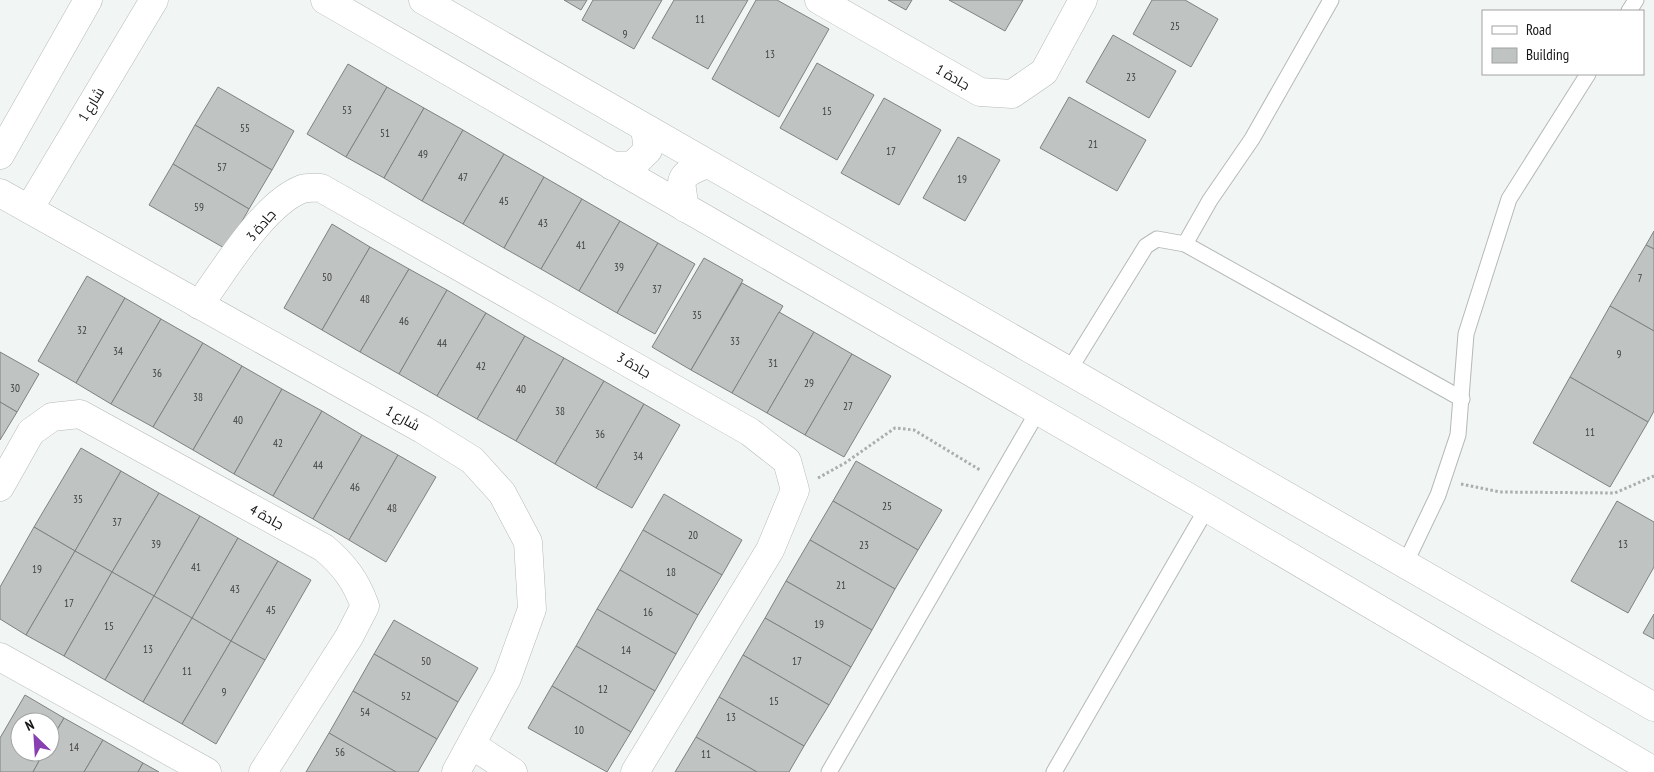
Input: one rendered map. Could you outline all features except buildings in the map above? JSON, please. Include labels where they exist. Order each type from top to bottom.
[{"type":"street","points":[[0,155],[88,0]]},
{"type":"street","name":"شارع 1","points":[[29,209],[154,0]]},
{"type":"street","points":[[325,0],[1207,508],[1654,771]]},
{"type":"street","points":[[423,0],[1654,707]]},
{"type":"street","name":"جادة 1","points":[[819,0],[980,92],[1012,94],[1044,72],[1083,0]]},
{"type":"street","points":[[612,166],[633,164],[648,150],[645,128]]},
{"type":"street","points":[[685,208],[681,183],[687,172],[706,164]]},
{"type":"street","name":"جادة 3","points":[[200,305],[261,221],[288,196],[305,188],[321,188],[750,432],[787,461],[795,490]]},
{"type":"street","name":"شارع 1","points":[[0,193],[422,429],[472,460],[502,493],[528,542],[532,609],[507,678],[456,772]]},
{"type":"street","name":"جادة 4","points":[[0,488],[31,432],[52,417],[80,414],[324,548],[342,564],[357,586],[365,606],[350,637],[263,772]]},
{"type":"street","points":[[635,772],[770,550],[795,490]]},
{"type":"street","points":[[0,657],[207,772]]},
{"type":"street","points":[[472,745],[512,772]]},
{"type":"lane","points":[[1185,244],[1210,200],[1252,139],[1331,0]]},
{"type":"lane","points":[[1405,564],[1443,480],[1458,435],[1466,334],[1509,199],[1587,75]]},
{"type":"lane","points":[[1068,372],[1146,246],[1157,239],[1185,244],[1462,399]]},
{"type":"lane","points":[[829,772],[1038,411]]},
{"type":"lane","points":[[1054,772],[1207,508]]},
{"type":"path","points":[[795,490],[846,463],[895,428],[914,430],[998,481]]},
{"type":"path","points":[[1443,480],[1500,492],[1615,493],[1654,476]]}]
